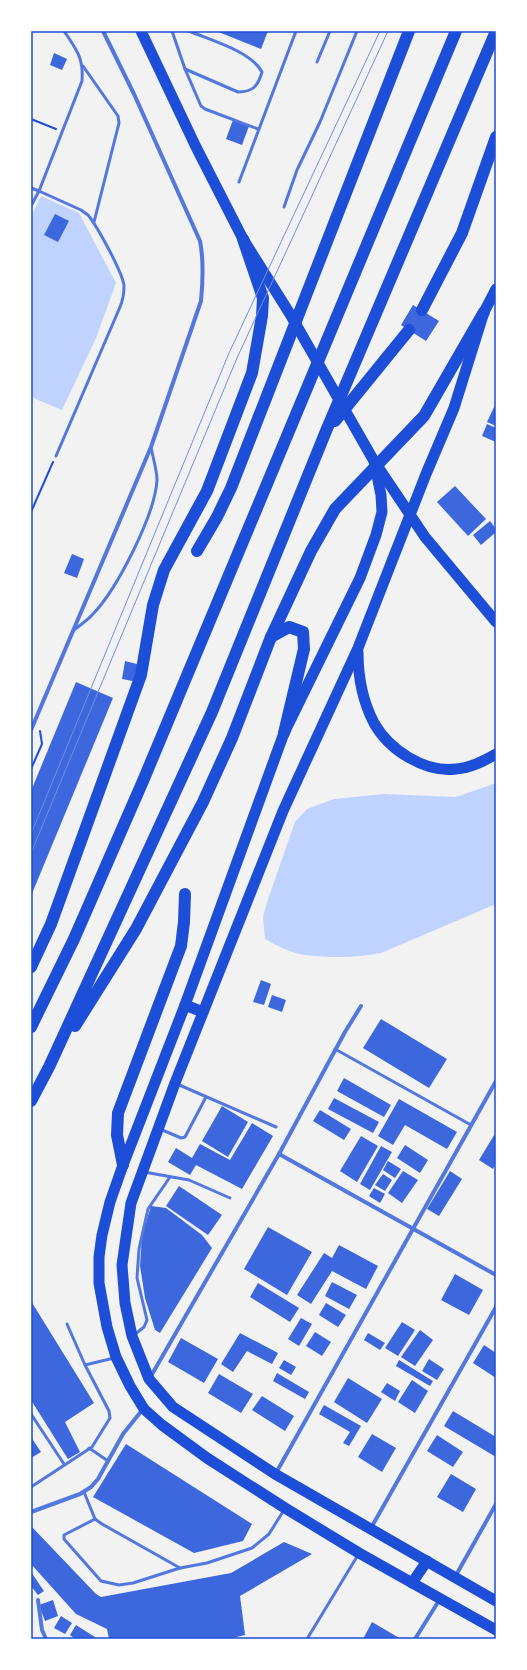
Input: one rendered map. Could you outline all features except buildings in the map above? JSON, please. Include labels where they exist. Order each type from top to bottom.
[{"type":"highway","points":[[141,31],[196,147],[243,239],[290,314],[374,461],[425,537],[496,622]]},
{"type":"highway","points":[[196,551],[217,517],[231,488],[409,31]]},
{"type":"highway","points":[[31,1027],[74,939],[143,781],[456,31]]},
{"type":"highway","points":[[31,1101],[49,1067],[212,712],[326,431],[496,31]]},
{"type":"highway","points":[[422,310],[462,233],[496,137]]},
{"type":"highway","points":[[31,967],[51,924],[141,675],[153,605],[164,570],[207,491],[252,373],[262,316],[263,298],[243,239]]},
{"type":"highway","points":[[49,1067],[136,929],[203,802],[232,738],[271,637],[311,551],[335,509],[424,416],[496,289]]},
{"type":"highway","points":[[484,312],[454,408],[426,474],[358,648],[284,810],[175,1083],[131,1203],[122,1265],[125,1303],[132,1336],[149,1379],[173,1407],[275,1474],[496,1601]]},
{"type":"highway","points":[[326,431],[409,330]]},
{"type":"highway","points":[[284,733],[360,578],[376,535],[382,512],[381,495],[374,461]]},
{"type":"highway","points":[[271,637],[289,626],[303,632],[305,638],[304,649],[284,733],[185,1005],[110,1202],[99,1257],[102,1302],[116,1357],[130,1386],[144,1409],[184,1442],[285,1508],[359,1553],[496,1630]]},
{"type":"highway","points":[[358,648],[358,668],[367,706],[374,723],[383,736],[394,747],[411,758],[438,769],[455,770],[472,766],[496,754]]},
{"type":"highway","points":[[123,1165],[117,1135],[118,1113],[181,946],[184,922],[184,894]]},
{"type":"highway","points":[[185,1005],[204,1012]]},
{"type":"highway","points":[[412,1583],[427,1561]]},
{"type":"street","points":[[31,730],[151,447],[201,301],[204,276],[203,256],[200,241],[134,94],[103,31]]},
{"type":"street","points":[[149,1379],[278,1154],[335,1049],[361,1006]]},
{"type":"street","points":[[275,1474],[496,1081]]},
{"type":"street","points":[[278,1154],[414,1228],[496,1275]]},
{"type":"street","points":[[370,1529],[496,1307]]},
{"type":"street","points":[[31,1512],[84,1492],[95,1483],[129,1427],[144,1409]]},
{"type":"street","points":[[455,1577],[496,1504]]},
{"type":"street","points":[[415,1639],[440,1599]]},
{"type":"street","points":[[38,1600],[42,1630],[46,1639]]},
{"type":"lane","points":[[31,206],[39,191],[63,132],[82,80],[82,60],[64,31]]},
{"type":"lane","points":[[172,31],[185,69],[201,106],[205,109],[258,128]]},
{"type":"lane","points":[[185,69],[238,92],[253,90],[259,83],[262,72],[258,65],[246,55],[189,31]]},
{"type":"lane","points":[[239,182],[258,128],[296,31]]},
{"type":"lane","points":[[317,62],[330,31]]},
{"type":"lane","points":[[284,207],[298,170],[320,122],[357,31]]},
{"type":"lane","points":[[83,66],[118,116],[119,123],[94,222]]},
{"type":"lane","points":[[31,188],[81,210],[94,222],[123,280],[124,298],[56,456]]},
{"type":"lane","points":[[72,631],[92,615],[106,598],[128,564],[150,510],[156,491],[157,479],[151,447]]},
{"type":"lane","points":[[335,1049],[472,1125]]},
{"type":"lane","points":[[175,1083],[276,1127]]},
{"type":"lane","points":[[158,1129],[181,1138],[185,1137],[206,1097]]},
{"type":"lane","points":[[142,1172],[188,1180],[230,1198]]},
{"type":"lane","points":[[132,1336],[144,1327],[147,1320],[138,1278],[139,1249],[144,1221],[154,1198],[170,1177]]},
{"type":"lane","points":[[31,1487],[89,1448],[110,1418],[110,1411],[85,1365],[67,1324]]},
{"type":"lane","points":[[85,1365],[116,1357]]},
{"type":"lane","points":[[31,1414],[64,1464]]},
{"type":"lane","points":[[89,1448],[108,1461]]},
{"type":"lane","points":[[84,1492],[95,1518],[102,1524],[180,1568]]},
{"type":"lane","points":[[95,1518],[63,1536],[101,1581],[115,1585],[133,1583],[180,1568],[207,1563],[252,1548],[263,1540],[285,1508]]},
{"type":"lane","points":[[306,1639],[359,1553]]},
{"type":"path","points":[[31,119],[63,132]]},
{"type":"path","points":[[31,512],[56,456]]},
{"type":"path","points":[[32,768],[42,744]]},
{"type":"water","points":[[41,196],[79,213],[116,283],[96,338],[62,410],[31,397],[31,217]]},
{"type":"water","points":[[496,783],[496,904],[381,953],[372,955],[324,957],[305,955],[284,949],[265,939],[263,917],[267,902],[295,822],[307,809],[334,799],[384,794],[456,797]]},
{"type":"tram line","points":[[31,834],[229,353],[380,31]]},
{"type":"tram line","points":[[31,853],[237,358],[388,31]]}]
